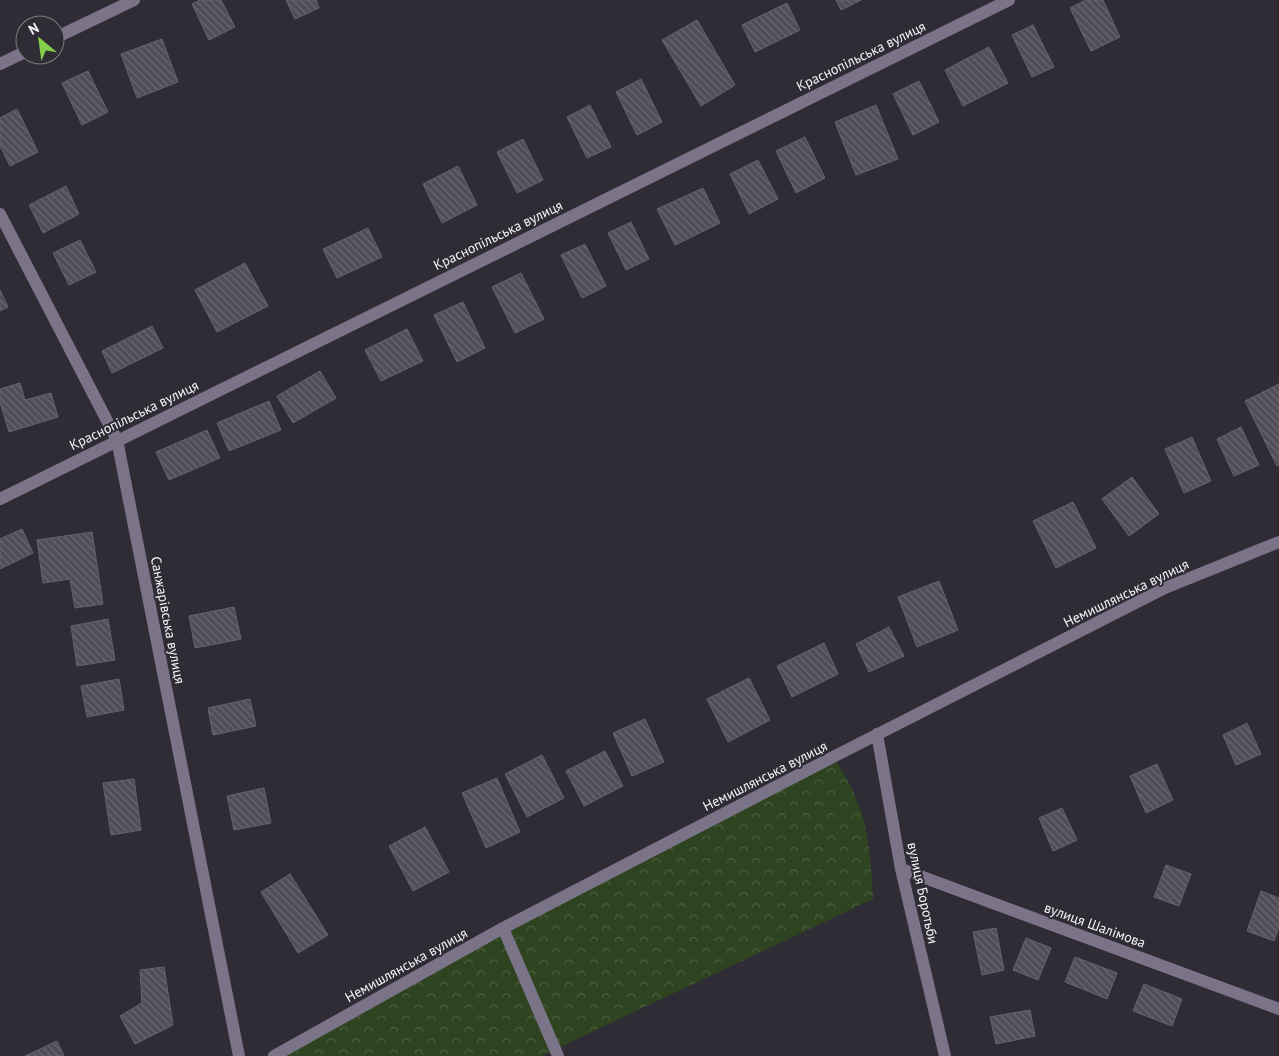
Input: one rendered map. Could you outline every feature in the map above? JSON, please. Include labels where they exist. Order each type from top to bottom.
[{"type":"street","points":[[65,33],[134,0]]},
{"type":"street","name":"Краснопільська вулиця","points":[[0,499],[1009,0]]},
{"type":"street","points":[[0,64],[15,57]]},
{"type":"street","name":"Санжарівська вулиця","points":[[0,214],[117,440],[239,1056]]},
{"type":"street","name":"Немишлянська вулиця","points":[[274,1056],[503,928],[877,734],[1166,588],[1279,542]]},
{"type":"street","name":"вулиця Боротьби","points":[[877,734],[901,869],[945,1056]]},
{"type":"street","name":"вулиця Шалімова","points":[[901,869],[1279,1009]]},
{"type":"street","points":[[503,928],[558,1056]]},
{"type":"green space","points":[[833,757],[853,791],[865,825],[873,899],[541,1056],[275,1056]]},
{"type":"building","points":[[200,0],[221,0],[235,27],[209,40],[192,4]]},
{"type":"building","points":[[286,0],[316,0],[319,8],[295,19]]},
{"type":"building","points":[[836,0],[861,0],[841,10]]},
{"type":"building","points":[[1086,0],[1103,0],[1120,37],[1091,51],[1070,8]]},
{"type":"building","points":[[787,3],[800,30],[755,52],[742,25]]},
{"type":"building","points":[[697,20],[735,85],[701,106],[662,40]]},
{"type":"building","points":[[1033,25],[1054,67],[1032,77],[1012,35]]},
{"type":"building","points":[[162,39],[178,82],[137,98],[121,54]]},
{"type":"building","points":[[989,47],[1008,83],[963,106],[945,70]]},
{"type":"building","points":[[88,71],[108,112],[82,125],[62,83]]},
{"type":"building","points":[[641,79],[662,122],[637,135],[616,92]]},
{"type":"building","points":[[919,81],[939,122],[913,135],[893,94]]},
{"type":"building","points":[[590,105],[611,147],[587,158],[567,117]]},
{"type":"building","points":[[876,105],[898,159],[856,175],[835,122]]},
{"type":"building","points":[[17,109],[38,152],[10,166],[0,146],[0,118]]},
{"type":"building","points":[[805,137],[825,178],[796,193],[776,151]]},
{"type":"building","points":[[523,139],[543,180],[517,193],[497,152]]},
{"type":"building","points":[[758,160],[778,199],[749,214],[730,174]]},
{"type":"building","points":[[458,166],[477,205],[442,223],[423,184]]},
{"type":"building","points":[[66,186],[79,214],[43,233],[29,205]]},
{"type":"building","points":[[703,188],[720,223],[675,245],[657,209]]},
{"type":"building","points":[[631,222],[649,259],[626,270],[608,233]]},
{"type":"building","points":[[368,228],[382,257],[337,278],[323,249]]},
{"type":"building","points":[[80,240],[96,272],[69,285],[53,253]]},
{"type":"building","points":[[585,244],[606,286],[582,298],[561,255]]},
{"type":"building","points":[[245,263],[268,306],[217,332],[195,290]]},
{"type":"building","points":[[521,273],[544,319],[515,333],[492,287]]},
{"type":"building","points":[[0,290],[8,307],[0,311]]},
{"type":"building","points":[[463,302],[485,348],[457,362],[434,315]]},
{"type":"building","points":[[152,326],[163,348],[112,373],[102,351]]},
{"type":"building","points":[[407,329],[423,361],[381,381],[365,350]]},
{"type":"building","points":[[320,371],[336,398],[293,423],[277,396]]},
{"type":"building","points":[[20,383],[25,400],[51,393],[58,417],[9,432],[0,402],[0,389]]},
{"type":"building","points":[[1279,384],[1279,465],[1277,466],[1245,401]]},
{"type":"building","points":[[269,401],[281,430],[229,451],[217,423]]},
{"type":"building","points":[[1241,427],[1259,465],[1234,476],[1217,439]]},
{"type":"building","points":[[207,430],[220,458],[169,480],[156,452]]},
{"type":"building","points":[[1192,437],[1211,481],[1184,493],[1165,449]]},
{"type":"building","points":[[1132,477],[1159,514],[1129,536],[1102,499]]},
{"type":"building","points":[[1073,502],[1096,548],[1056,568],[1033,521]]},
{"type":"building","points":[[22,529],[33,553],[0,569],[0,539]]},
{"type":"building","points":[[92,532],[103,604],[75,608],[70,579],[43,583],[37,540]]},
{"type":"building","points":[[939,581],[958,630],[917,647],[898,597]]},
{"type":"building","points":[[234,607],[241,639],[195,648],[189,616]]},
{"type":"building","points":[[108,619],[115,660],[77,666],[71,626]]},
{"type":"building","points":[[889,627],[904,656],[869,672],[856,644]]},
{"type":"building","points":[[824,643],[838,674],[792,697],[777,666]]},
{"type":"building","points":[[749,678],[770,720],[728,742],[707,699]]},
{"type":"building","points":[[119,679],[124,710],[87,717],[81,686]]},
{"type":"building","points":[[250,699],[256,726],[213,735],[208,708]]},
{"type":"building","points":[[645,719],[664,762],[632,776],[613,733]]},
{"type":"building","points":[[1247,723],[1261,754],[1236,765],[1223,735]]},
{"type":"building","points":[[605,751],[623,786],[584,806],[566,771]]},
{"type":"building","points":[[542,755],[564,798],[527,817],[505,774]]},
{"type":"building","points":[[1157,764],[1173,800],[1146,813],[1130,776]]},
{"type":"building","points":[[497,778],[520,832],[486,848],[462,793]]},
{"type":"building","points":[[134,779],[141,830],[111,835],[103,783]]},
{"type":"building","points":[[264,788],[271,823],[234,830],[227,796]]},
{"type":"building","points":[[1062,808],[1077,840],[1053,851],[1039,818]]},
{"type":"building","points":[[425,827],[449,872],[413,891],[389,846]]},
{"type":"building","points":[[1166,865],[1191,874],[1179,906],[1154,897]]},
{"type":"building","points":[[290,874],[328,935],[298,953],[261,892]]},
{"type":"building","points":[[1261,891],[1279,898],[1279,927],[1274,941],[1247,931]]},
{"type":"building","points":[[996,928],[1004,970],[982,975],[973,932]]},
{"type":"building","points":[[1026,938],[1051,948],[1038,980],[1013,970]]},
{"type":"building","points":[[1075,957],[1117,973],[1107,999],[1065,982]]},
{"type":"building","points":[[164,967],[173,1025],[135,1044],[120,1016],[142,1003],[140,970]]},
{"type":"building","points":[[1144,984],[1182,999],[1172,1026],[1133,1011]]},
{"type":"building","points":[[1030,1010],[1035,1036],[996,1044],[990,1017]]},
{"type":"building","points":[[57,1041],[64,1056],[25,1056]]}]
